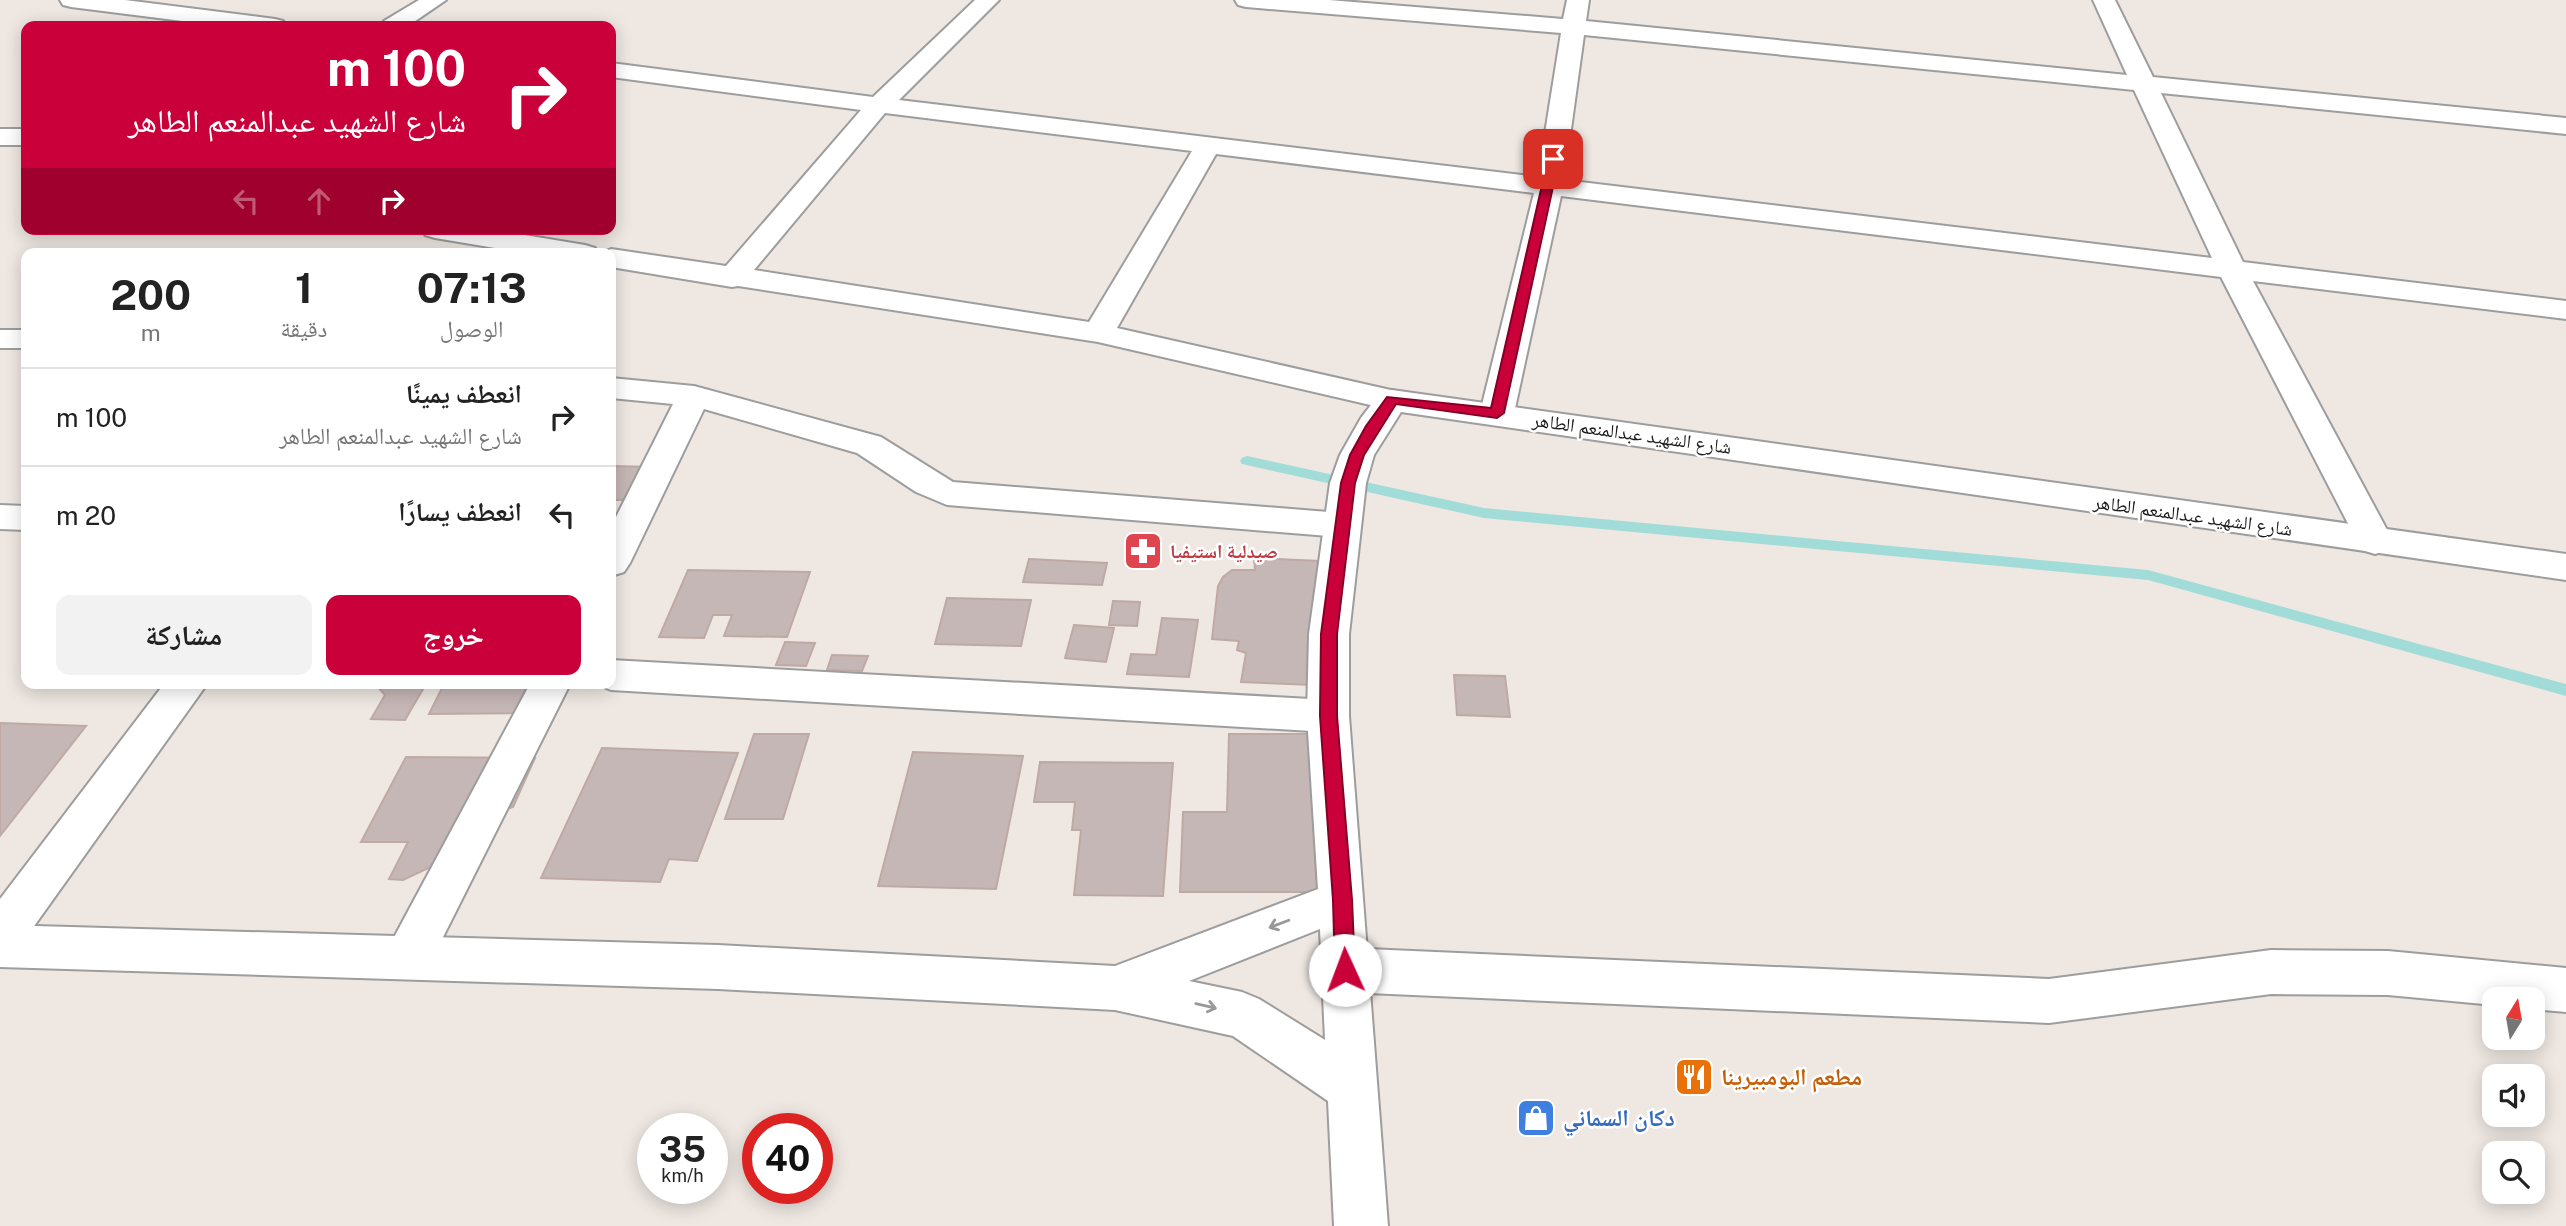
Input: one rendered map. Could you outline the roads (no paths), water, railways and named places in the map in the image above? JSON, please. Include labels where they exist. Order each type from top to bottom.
[{"type":"street","points":[[71,0],[236,21]]},
{"type":"street","points":[[400,21],[435,0]]},
{"type":"street","points":[[732,278],[879,105],[988,0]]},
{"type":"street","points":[[1246,0],[1575,14],[2144,84],[2566,126]]},
{"type":"street","points":[[2104,0],[2232,270],[2375,541]]},
{"type":"street","points":[[1497,413],[1550,185],[1575,14]]},
{"type":"street","points":[[616,71],[2566,310]]},
{"type":"street","points":[[0,137],[21,137]]},
{"type":"street","points":[[1098,334],[1209,144]]},
{"type":"street","points":[[471,235],[549,248]]},
{"type":"street","name":"شارع الشهيد عبدالمنعم الطاهر","points":[[616,259],[732,278],[904,301],[1098,334],[1392,400],[2566,567]]},
{"type":"street","points":[[0,339],[21,339]]},
{"type":"street","points":[[616,388],[694,396],[869,445],[928,484],[947,493],[1341,524]]},
{"type":"street","points":[[616,553],[694,396]]},
{"type":"street","points":[[1360,1226],[1342,900],[1328,716],[1329,634],[1348,483],[1357,455],[1392,400]]},
{"type":"street","points":[[0,517],[21,518]]},
{"type":"street","points":[[616,675],[1328,716]]},
{"type":"street","points":[[0,934],[183,689]]},
{"type":"street","points":[[408,958],[547,689]]},
{"type":"street","points":[[1115,988],[1342,900]]},
{"type":"street","points":[[0,946],[718,967],[1115,988],[1242,1015],[1271,1031],[1351,1087]]},
{"type":"street","points":[[1345,970],[2049,1001],[2271,972],[2388,973],[2566,990]]},
{"type":"waterway","points":[[1247,461],[1484,513],[2148,575],[2566,690]]},
{"type":"place","name":"صيدلية استيفيا","points":[[1143,551]]},
{"type":"place","name":"مطعم البومبيرينا","points":[[1694,1077]]},
{"type":"place","name":"دكان السماني","points":[[1536,1118]]}]
